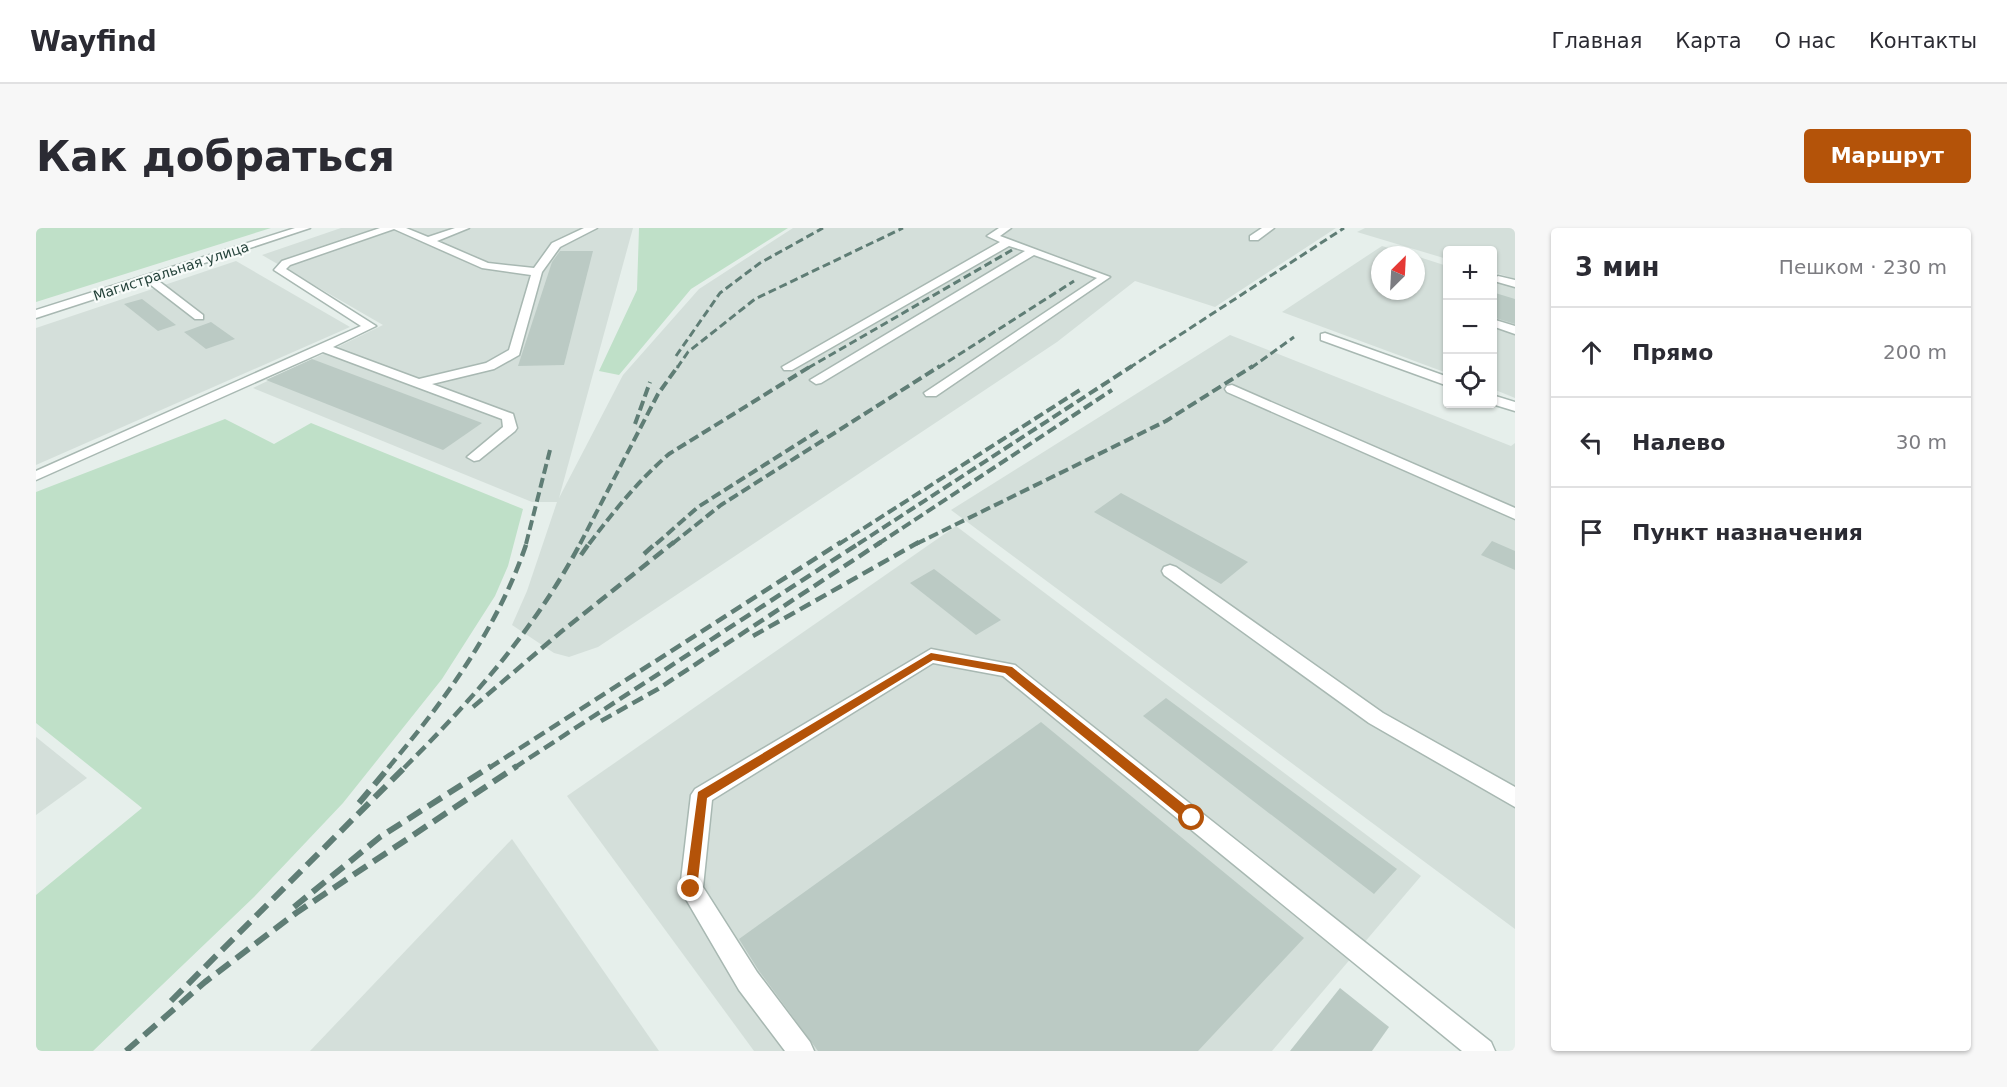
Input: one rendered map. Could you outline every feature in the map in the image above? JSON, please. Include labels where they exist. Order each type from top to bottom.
[{"type":"street","points":[[36,476],[370,326],[279,270],[286,263],[329,243],[390,228]]},
{"type":"street","points":[[399,228],[486,266],[537,272]]},
{"type":"street","points":[[428,241],[464,228]]},
{"type":"street","points":[[419,383],[490,366],[515,352],[537,272],[556,245],[592,228]]},
{"type":"street","points":[[932,393],[1105,277],[992,236],[1006,228]]},
{"type":"street","points":[[1254,238],[1269,228]]},
{"type":"street","name":"Магистральная улица","points":[[36,314],[308,230]]},
{"type":"street","points":[[788,367],[1008,242]]},
{"type":"street","points":[[816,380],[1033,251]]},
{"type":"street","points":[[148,278],[199,317]]},
{"type":"street","points":[[1498,279],[1515,284]]},
{"type":"street","points":[[1497,324],[1515,330]]},
{"type":"street","points":[[1325,337],[1443,380]]},
{"type":"street","points":[[321,347],[508,417],[510,428],[474,457]]},
{"type":"street","points":[[1232,389],[1515,514]]},
{"type":"street","points":[[1497,401],[1515,407]]},
{"type":"street","points":[[1170,571],[1376,718],[1515,798]]},
{"type":"street","points":[[801,1051],[748,981],[691,889],[702,795],[931,656],[1008,670],[1482,1051]]},
{"type":"shaded area","points":[[341,228],[633,228],[559,498],[623,375],[699,289],[793,228],[1336,228],[1215,307],[1135,281],[1057,342],[598,647],[569,657],[554,653],[512,625],[527,591],[557,502],[532,502],[253,388],[383,325],[262,255]]},
{"type":"shaded area","points":[[1365,228],[1515,228],[1515,279],[1497,273],[1497,246],[1443,246],[1443,258],[1425,252],[1425,246],[1404,246],[1357,232]]},
{"type":"shaded area","points":[[1371,253],[1371,300],[1425,300],[1425,259],[1443,265],[1443,372],[1282,312]]},
{"type":"shaded area","points":[[236,261],[350,327],[36,465],[36,328]]},
{"type":"shaded area","points":[[1497,282],[1515,287],[1515,398],[1497,391]]},
{"type":"shaded area","points":[[1230,335],[1511,446],[1515,443],[1515,929],[951,510]]},
{"type":"shaded area","points":[[956,526],[1421,876],[1272,1051],[754,1051],[567,796]]},
{"type":"shaded area","points":[[36,737],[87,778],[36,815]]},
{"type":"shaded area","points":[[512,839],[659,1051],[310,1051]]},
{"type":"green space","points":[[36,228],[271,228],[36,302]]},
{"type":"green space","points":[[639,228],[788,228],[691,289],[619,375],[599,371],[637,290]]},
{"type":"green space","points":[[225,419],[274,444],[311,423],[523,509],[508,566],[495,596],[442,679],[343,803],[254,897],[93,1051],[36,1051],[36,895],[142,808],[36,723],[36,492]]},
{"type":"building","points":[[560,251],[593,251],[564,365],[518,366],[552,262]]},
{"type":"building","points":[[1497,294],[1515,299],[1515,324],[1497,319]]},
{"type":"building","points":[[142,299],[176,325],[158,331],[124,304]]},
{"type":"building","points":[[211,322],[235,339],[206,349],[184,332]]},
{"type":"building","points":[[312,359],[482,423],[443,450],[266,380]]},
{"type":"building","points":[[1121,493],[1248,562],[1221,584],[1094,512]]},
{"type":"building","points":[[1492,541],[1515,551],[1515,570],[1481,555]]},
{"type":"building","points":[[934,569],[1001,620],[976,635],[910,583]]},
{"type":"building","points":[[1166,698],[1397,869],[1374,894],[1143,716]]},
{"type":"building","points":[[1041,722],[1304,938],[1198,1051],[818,1051],[759,971],[739,939]]},
{"type":"building","points":[[1340,988],[1389,1027],[1372,1051],[1290,1051]]},
{"type":"railway","points":[[676,356],[720,293],[760,263],[823,228]]},
{"type":"railway","points":[[677,368],[688,352],[755,299],[903,228]]},
{"type":"railway","points":[[1129,368],[1344,228]]},
{"type":"railway","points":[[808,368],[1012,250]]},
{"type":"railway","points":[[938,368],[1074,281]]},
{"type":"railway","points":[[1251,368],[1294,337]]},
{"type":"railway","points":[[580,544],[658,394],[678,366]]},
{"type":"railway","points":[[589,544],[627,497],[669,454],[811,366]]},
{"type":"railway","points":[[672,544],[721,505],[940,366]]},
{"type":"railway","points":[[858,544],[1132,366]]},
{"type":"railway","points":[[916,544],[1166,421],[1253,366]]},
{"type":"railway","points":[[635,424],[650,382]]},
{"type":"railway","points":[[839,544],[1083,388]]},
{"type":"railway","points":[[878,544],[1112,390]]},
{"type":"railway","points":[[656,544],[698,507],[818,431]]},
{"type":"railway","points":[[526,544],[550,450]]},
{"type":"railway","points":[[388,768],[450,689],[486,633],[515,574],[527,542]]},
{"type":"railway","points":[[404,768],[502,661],[544,604],[581,542]]},
{"type":"railway","points":[[581,555],[590,542]]},
{"type":"railway","points":[[644,554],[657,542]]},
{"type":"railway","points":[[473,707],[562,631],[674,542]]},
{"type":"railway","points":[[489,768],[841,542]]},
{"type":"railway","points":[[514,768],[861,542]]},
{"type":"railway","points":[[601,721],[658,689],[881,542]]},
{"type":"railway","points":[[753,636],[919,542]]},
{"type":"railway","points":[[359,803],[390,766]]},
{"type":"railway","points":[[294,907],[380,837],[491,766]]},
{"type":"railway","points":[[126,1051],[205,982],[296,913],[517,766]]},
{"type":"railway","points":[[171,1001],[404,768]]},
{"type":"route","points":[[691,889],[702,795],[931,656],[1008,670],[1192,818]]}]
